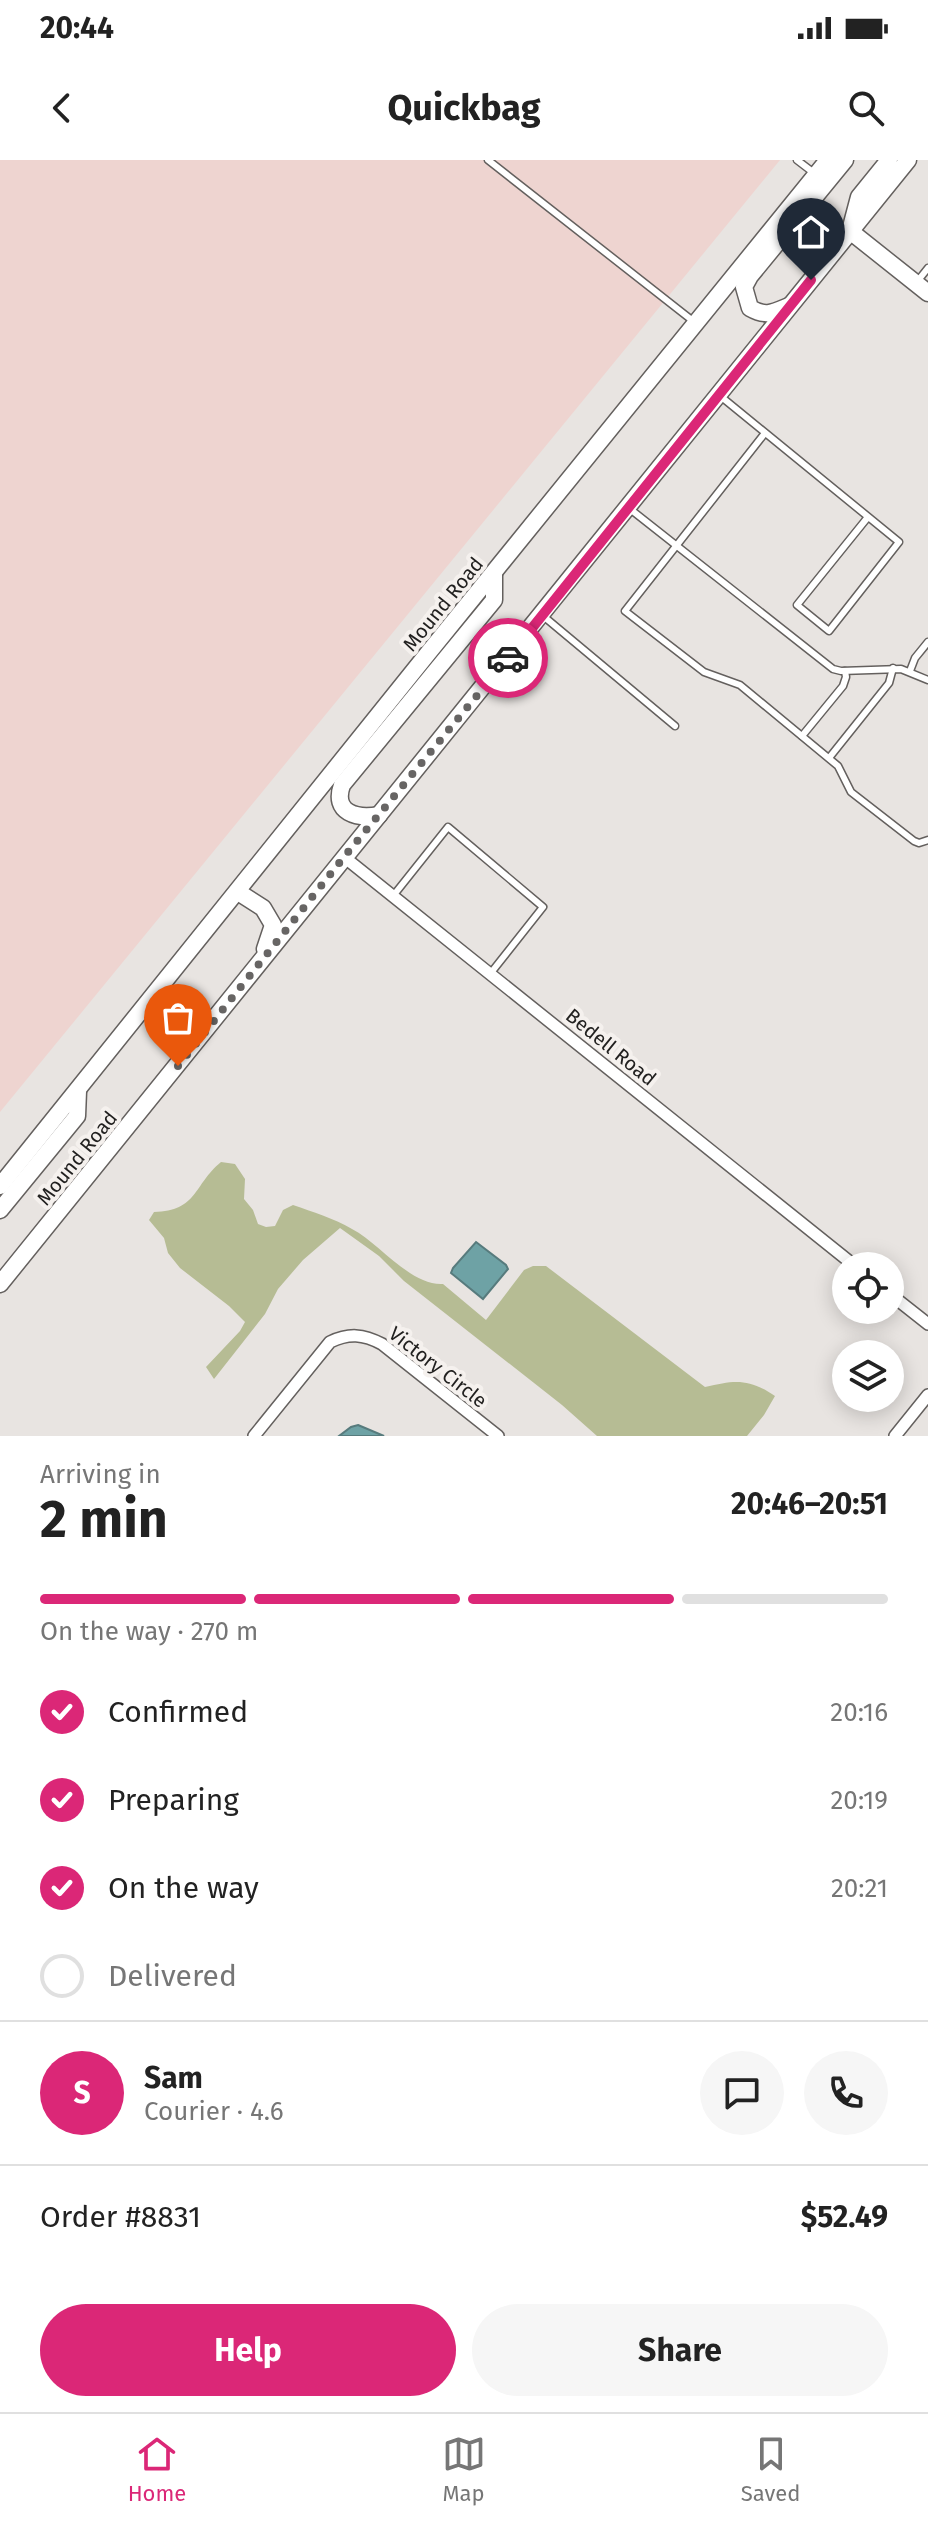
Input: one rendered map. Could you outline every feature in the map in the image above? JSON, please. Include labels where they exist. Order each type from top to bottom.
[{"type":"main road","name":"Mound Road","points":[[0,1186],[696,324],[821,179],[828,160]]},
{"type":"main road","points":[[792,305],[760,314],[750,308],[744,287],[821,179],[845,160]]},
{"type":"main road","points":[[889,160],[859,197],[850,231],[922,288]]},
{"type":"main road","name":"Mound Road","points":[[0,1284],[908,160]]},
{"type":"main road","points":[[379,815],[360,818],[349,812],[343,806],[339,793],[342,785],[494,600],[494,574]]},
{"type":"main road","points":[[238,892],[263,908],[273,925],[260,962]]},
{"type":"main road","points":[[0,1210],[77,1116],[78,1091]]},
{"type":"street","name":"Bedell Road","points":[[344,857],[838,1252]]},
{"type":"street","points":[[904,1305],[928,1324]]},
{"type":"street","name":"Victory Circle","points":[[254,1436],[330,1342],[355,1335],[382,1344],[498,1436]]},
{"type":"street","points":[[895,1436],[928,1395]]},
{"type":"lane","points":[[488,160],[696,324]]},
{"type":"lane","points":[[797,160],[821,179]]},
{"type":"lane","points":[[922,288],[928,268]]},
{"type":"lane","points":[[719,395],[899,542],[829,631],[797,605],[868,517]]},
{"type":"lane","points":[[765,433],[625,611],[704,672],[740,685],[841,769],[851,792],[914,841],[928,840]]},
{"type":"lane","points":[[628,508],[833,669],[893,668],[910,671],[928,680]]},
{"type":"lane","points":[[542,615],[675,726]]},
{"type":"lane","points":[[910,671],[915,658],[928,642]]},
{"type":"lane","points":[[829,758],[889,683],[893,668]]},
{"type":"lane","points":[[802,736],[843,686],[845,671]]},
{"type":"lane","points":[[393,896],[448,827],[543,907],[490,974]]},
{"type":"shaded area","points":[[0,160],[780,160],[0,1112]]},
{"type":"green space","points":[[221,1162],[235,1164],[245,1179],[244,1199],[253,1210],[258,1224],[275,1226],[283,1210],[293,1205],[330,1218],[362,1235],[407,1271],[431,1283],[443,1284],[486,1320],[524,1270],[546,1266],[705,1387],[749,1383],[775,1396],[747,1436],[597,1436],[404,1281],[379,1256],[340,1228],[303,1260],[278,1289],[265,1314],[214,1379],[206,1367],[245,1322],[180,1268],[168,1253],[164,1238],[149,1220],[154,1212],[168,1211],[187,1202]]},
{"type":"water","points":[[476,1242],[508,1269],[483,1299],[451,1273]]},
{"type":"water","points":[[358,1425],[384,1436],[339,1436]]},
{"type":"way so far","points":[[178,1066],[508,658]]},
{"type":"route","points":[[508,658],[811,280]]}]
